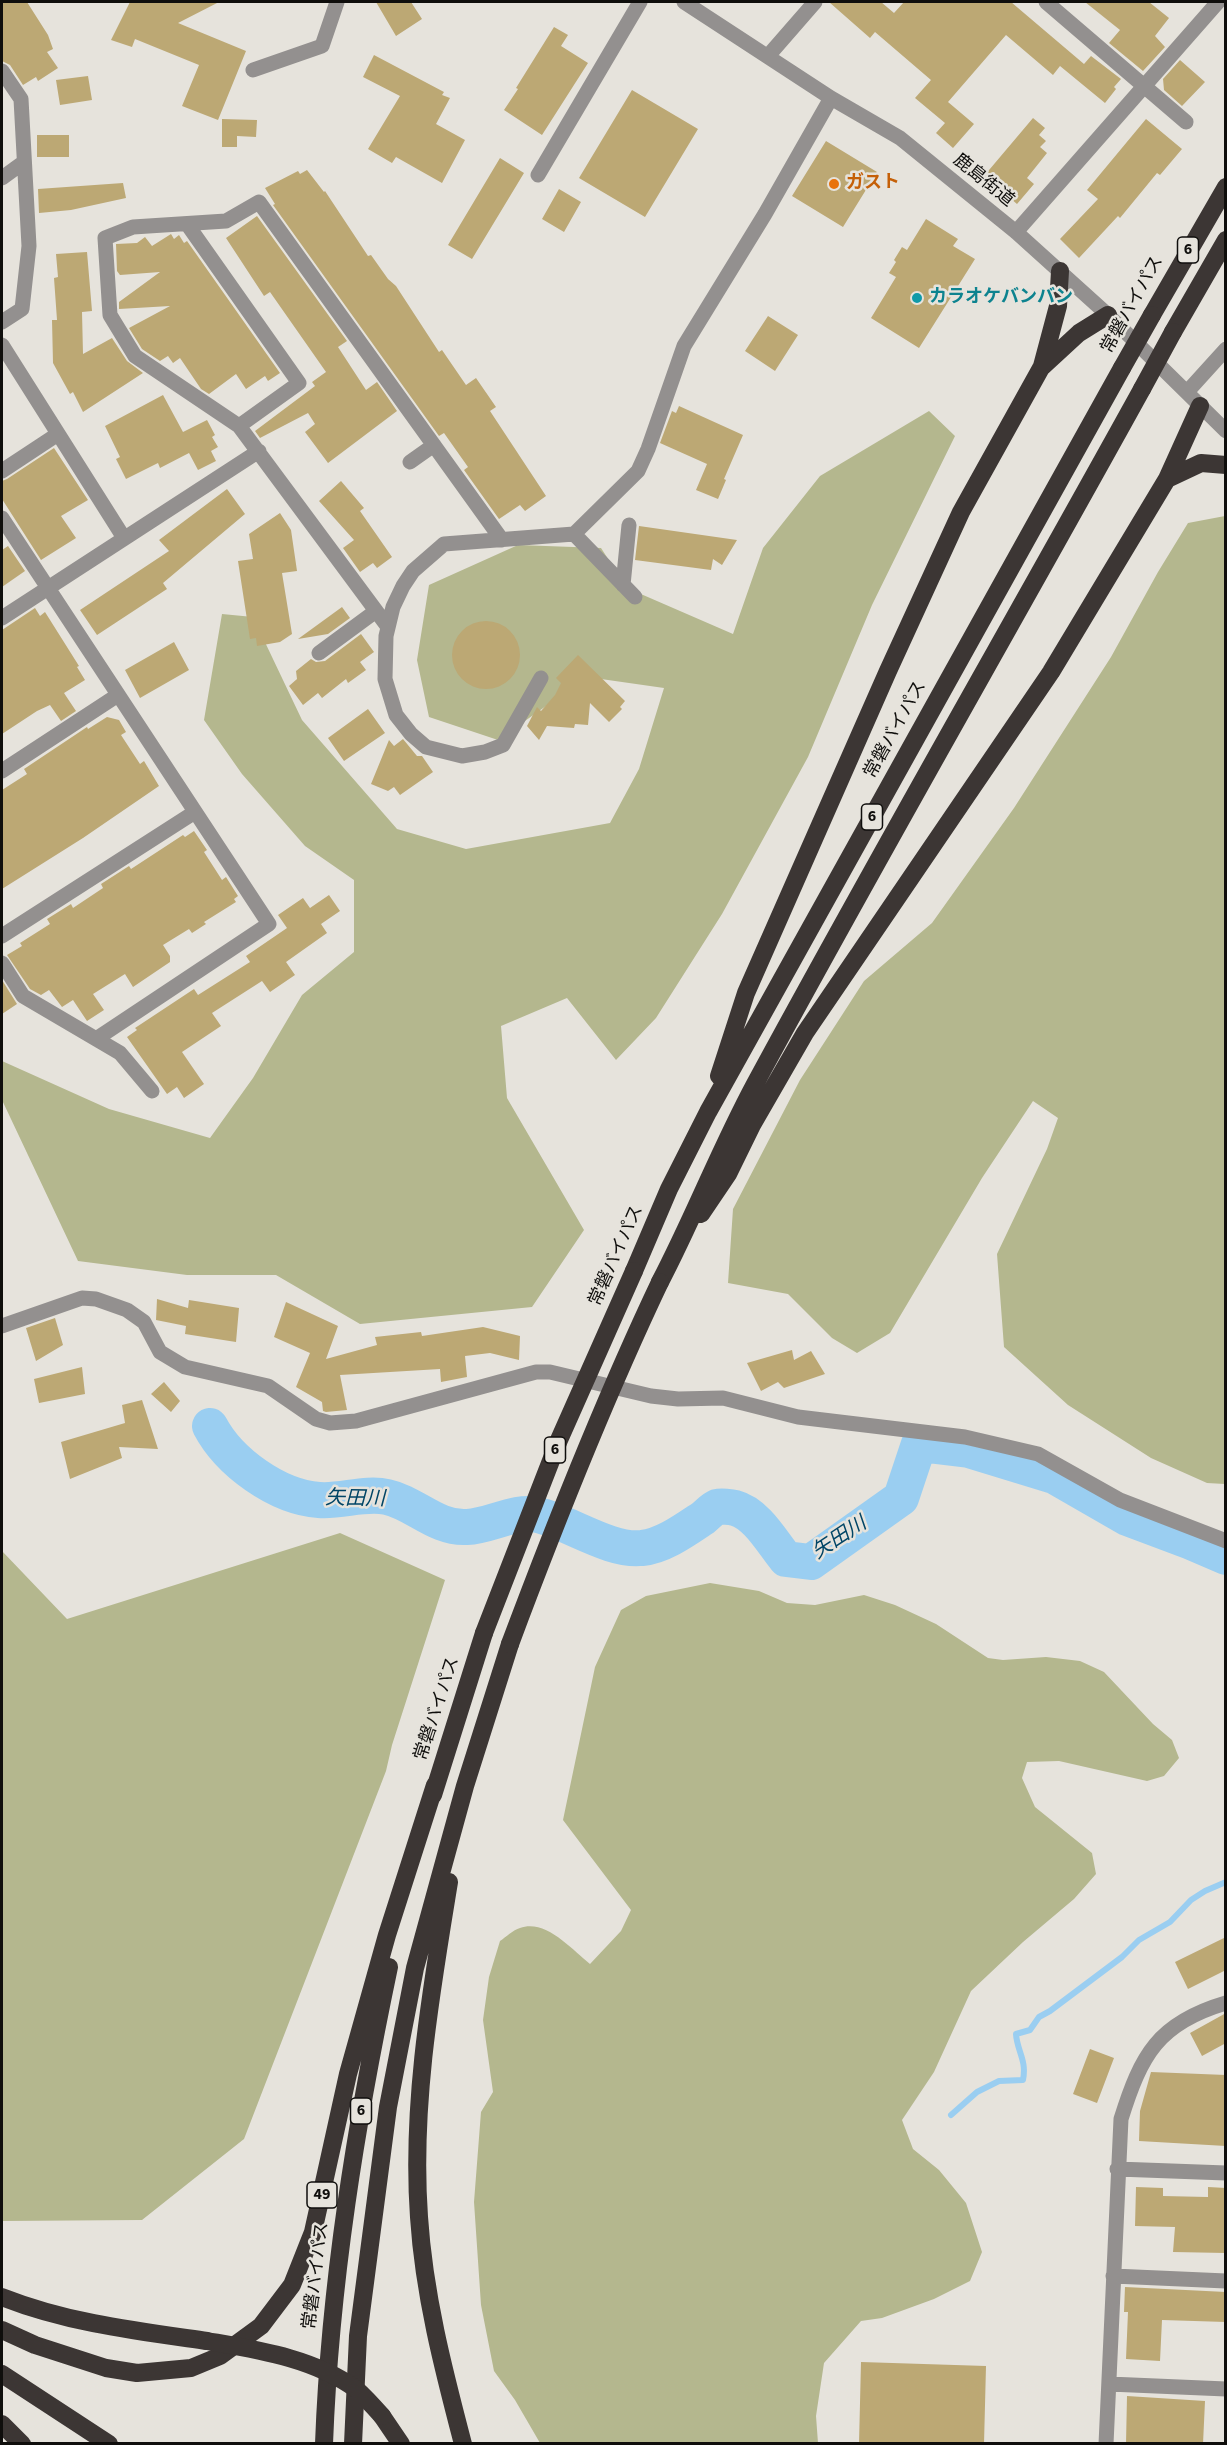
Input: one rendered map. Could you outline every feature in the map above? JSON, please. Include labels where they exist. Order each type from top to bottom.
[{"type":"highway","name":"常磐バイパス","points":[[324,2444],[335,2294],[366,2076],[396,1935],[435,1785],[484,1633],[559,1440],[669,1189],[708,1112],[1122,368],[1226,187]]},
{"type":"highway","name":"6","points":[[353,2444],[358,2336],[388,2107],[415,1968],[465,1786],[510,1644],[584,1452],[615,1377],[753,1087],[903,814],[1226,240]]},
{"type":"highway","points":[[708,1112],[746,993],[888,671],[961,512],[1041,368],[1058,306],[1060,272]]},
{"type":"highway","points":[[1041,368],[1079,333],[1107,315]]},
{"type":"highway","points":[[677,1250],[729,1174],[752,1125],[805,1033],[1051,672],[1167,479],[1200,406]]},
{"type":"highway","points":[[1167,479],[1201,463],[1226,465]]},
{"type":"highway","name":"49","points":[[2,2330],[35,2345],[106,2368],[137,2373],[191,2368],[220,2356],[261,2326],[292,2285],[313,2232],[354,2053],[387,1935],[435,1785]]},
{"type":"highway","points":[[463,2444],[443,2369],[428,2296],[419,2216],[417,2150],[422,2072],[437,1957],[465,1786]]},
{"type":"highway","points":[[2,2297],[29,2308],[95,2325],[207,2341],[292,2359],[332,2374],[357,2390],[382,2416],[401,2444]]},
{"type":"highway","points":[[2,2374],[109,2444]]},
{"type":"highway","points":[[2,2424],[22,2444]]},
{"type":"street","points":[[254,70],[322,46],[337,2]]},
{"type":"street","points":[[538,175],[640,2]]},
{"type":"street","name":"鹿島街道","points":[[684,2],[831,98],[900,138],[1016,232],[1107,315],[1226,431]]},
{"type":"street","points":[[768,57],[815,2]]},
{"type":"street","points":[[1046,2],[1146,85],[1186,122]]},
{"type":"street","points":[[1016,232],[1218,2]]},
{"type":"street","points":[[2,71],[21,99],[28,246],[22,309],[2,322]]},
{"type":"street","points":[[541,678],[503,745],[484,752],[462,756],[426,747],[396,716],[389,697],[384,660],[388,627],[393,608],[403,586],[413,571],[444,544],[574,534],[638,471],[684,346],[765,214],[831,98]]},
{"type":"street","points":[[2,178],[24,162]]},
{"type":"street","points":[[388,627],[239,426],[135,356],[110,315],[105,238],[133,227],[226,221],[259,202],[502,540]]},
{"type":"street","points":[[187,224],[299,383],[239,426]]},
{"type":"street","points":[[2,345],[124,538]]},
{"type":"street","points":[[1187,392],[1226,349]]},
{"type":"street","points":[[2,471],[58,434]]},
{"type":"street","points":[[410,462],[434,445]]},
{"type":"street","points":[[2,618],[259,451]]},
{"type":"street","points":[[2,518],[269,924],[96,1039]]},
{"type":"street","points":[[623,585],[629,525]]},
{"type":"street","points":[[574,534],[635,597]]},
{"type":"street","points":[[319,653],[376,611]]},
{"type":"street","points":[[2,771],[118,695]]},
{"type":"street","points":[[2,936],[195,812]]},
{"type":"street","points":[[2,963],[23,996],[120,1053],[152,1091]]},
{"type":"street","points":[[2,1326],[82,1298],[109,1302],[127,1310],[144,1322],[160,1352],[171,1361],[185,1367],[268,1386],[306,1414],[330,1423],[356,1421],[536,1372],[550,1372],[651,1396],[678,1399],[723,1398],[807,1418],[965,1437],[1038,1454],[1120,1500],[1226,1541]]},
{"type":"street","points":[[1106,2444],[1121,2119],[1134,2077],[1146,2057],[1161,2039],[1186,2018],[1226,2003]]},
{"type":"street","points":[[1118,2169],[1226,2173]]},
{"type":"street","points":[[1113,2276],[1226,2281]]},
{"type":"street","points":[[1109,2384],[1226,2389]]},
{"type":"green space","points":[[929,411],[955,436],[872,605],[808,757],[722,914],[656,1018],[616,1060],[567,998],[501,1026],[507,1098],[584,1230],[532,1307],[360,1324],[276,1275],[187,1275],[78,1261],[2,1100],[2,1061],[109,1109],[210,1138],[253,1078],[302,995],[354,952],[354,880],[305,846],[242,774],[204,720],[222,614],[253,617],[302,720],[397,829],[466,849],[610,823],[639,769],[664,688],[587,677],[498,740],[429,717],[417,660],[429,585],[518,545],[601,548],[627,588],[733,634],[763,548],[820,476]]},
{"type":"green space","points":[[1225,516],[1226,1484],[1207,1483],[1151,1458],[1068,1405],[1004,1347],[997,1254],[1047,1149],[1058,1118],[1033,1101],[982,1178],[890,1333],[857,1353],[832,1338],[788,1294],[728,1283],[733,1209],[800,1080],[864,981],[932,923],[1014,808],[1111,657],[1188,523]]},
{"type":"green space","points":[[340,1533],[445,1580],[392,1745],[386,1771],[244,2139],[142,2220],[2,2221],[2,1551],[67,1619]]},
{"type":"green space","points":[[710,1583],[759,1591],[787,1603],[815,1605],[864,1595],[895,1605],[936,1624],[988,1658],[1003,1660],[1046,1657],[1080,1661],[1104,1672],[1153,1724],[1172,1740],[1179,1758],[1164,1776],[1147,1781],[1059,1761],[1027,1762],[1022,1778],[1035,1807],[1092,1853],[1096,1874],[1074,1899],[1023,1942],[971,1991],[934,2072],[902,2120],[913,2149],[939,2170],[966,2203],[982,2252],[970,2281],[934,2299],[882,2318],[861,2321],[824,2363],[816,2416],[818,2443],[540,2443],[515,2400],[494,2371],[481,2305],[474,2202],[481,2112],[493,2092],[483,2020],[489,1977],[500,1941],[520,1928],[530,1926],[549,1931],[590,1964],[621,1931],[631,1910],[563,1820],[595,1667],[621,1610],[646,1596]]},
{"type":"building","points":[[2,2],[27,2],[48,35],[53,49],[47,52],[58,68],[38,81],[36,77],[23,85],[10,65],[2,61]]},
{"type":"building","points":[[130,2],[219,2],[178,23],[246,51],[218,120],[182,106],[199,65],[135,39],[132,47],[111,40]]},
{"type":"building","points":[[376,2],[411,2],[422,19],[396,36]]},
{"type":"building","points":[[829,2],[881,2],[894,13],[904,2],[1011,2],[1084,64],[1091,56],[1121,79],[1105,103],[1060,66],[1053,75],[1006,35],[948,102],[974,124],[953,148],[936,133],[945,123],[915,98],[931,80],[875,32],[870,38]]},
{"type":"building","points":[[1085,2],[1149,2],[1169,18],[1155,36],[1165,47],[1143,71],[1109,43],[1120,30]]},
{"type":"building","points":[[554,27],[568,35],[561,46],[588,63],[542,135],[504,110]]},
{"type":"building","points":[[374,55],[444,92],[442,95],[450,98],[436,124],[465,140],[442,183],[396,157],[392,163],[368,149],[400,96],[363,77]]},
{"type":"building","points":[[1180,60],[1205,82],[1182,106],[1164,90],[1163,79]]},
{"type":"building","points":[[88,76],[92,100],[60,105],[56,80]]},
{"type":"building","points":[[632,90],[698,129],[645,217],[579,178]]},
{"type":"building","points":[[1033,118],[1045,128],[1039,135],[1046,141],[1040,147],[1047,153],[1027,178],[1034,184],[1017,204],[984,176]]},
{"type":"building","points":[[222,119],[257,120],[256,137],[237,136],[237,147],[222,147]]},
{"type":"building","points":[[1146,119],[1182,149],[1160,175],[1157,173],[1120,218],[1118,216],[1079,258],[1060,239],[1098,199],[1087,190]]},
{"type":"building","points":[[37,135],[69,135],[69,157],[37,157]]},
{"type":"building","name":"ガスト","points":[[826,141],[877,172],[843,227],[792,196]]},
{"type":"building","points":[[500,158],[524,173],[472,259],[448,245]]},
{"type":"building","points":[[307,170],[325,191],[368,256],[371,255],[388,279],[396,286],[439,352],[442,350],[466,385],[476,378],[496,407],[490,411],[546,496],[525,511],[520,505],[499,519],[464,470],[468,467],[444,433],[439,436],[273,205],[275,204],[265,188],[298,171],[300,174]]},
{"type":"building","points":[[123,183],[126,198],[71,210],[39,213],[38,189]]},
{"type":"building","points":[[559,189],[581,202],[564,232],[542,219]]},
{"type":"building","points":[[257,216],[347,341],[338,347],[366,390],[377,382],[397,411],[328,463],[305,432],[315,424],[308,413],[260,438],[255,431],[315,386],[312,382],[326,372],[270,292],[264,296],[226,238]]},
{"type":"building","name":"カラオケバンバン","points":[[926,219],[958,239],[953,246],[975,259],[919,348],[871,318],[896,277],[889,273],[896,262],[894,260],[902,247],[907,250]]},
{"type":"building","points":[[171,234],[174,239],[179,235],[184,243],[187,241],[280,373],[268,381],[265,376],[246,389],[236,374],[209,394],[201,389],[180,358],[173,363],[168,356],[160,361],[142,349],[129,328],[170,306],[119,309],[119,302],[160,272],[120,275],[117,271],[116,244],[137,243],[145,237],[152,246]]},
{"type":"building","points":[[87,252],[92,311],[82,312],[83,354],[112,338],[127,361],[143,373],[83,412],[73,392],[70,394],[53,363],[52,320],[57,320],[54,278],[58,277],[56,254]]},
{"type":"building","points":[[768,316],[798,335],[775,371],[745,351]]},
{"type":"building","points":[[163,395],[183,432],[207,420],[218,447],[211,451],[216,461],[198,470],[189,453],[160,468],[158,463],[126,479],[116,459],[120,457],[105,426]]},
{"type":"building","points":[[679,406],[743,435],[718,499],[696,490],[707,464],[660,443],[672,411],[676,413]]},
{"type":"building","points":[[54,448],[88,500],[61,516],[76,538],[41,560],[2,499],[2,481]]},
{"type":"building","points":[[341,481],[364,508],[360,511],[392,557],[377,568],[373,563],[360,572],[343,548],[354,540],[319,501]]},
{"type":"building","points":[[227,489],[245,514],[163,583],[167,589],[97,635],[80,610],[169,551],[159,540]]},
{"type":"building","points":[[280,513],[291,530],[297,571],[282,573],[292,634],[280,642],[257,646],[256,638],[250,639],[238,561],[253,559],[249,534]]},
{"type":"building","points":[[639,526],[737,540],[722,565],[713,559],[711,570],[635,560]]},
{"type":"building","points":[[8,546],[25,571],[2,587],[2,550]]},
{"type":"building","points":[[342,607],[350,618],[328,634],[298,639]]},
{"type":"building","points":[[35,608],[40,616],[45,612],[79,666],[77,667],[85,680],[64,693],[76,711],[61,721],[50,705],[2,734],[2,630]]},
{"type":"building","points":[[486,621],[499,624],[510,631],[517,642],[520,655],[517,668],[510,679],[499,686],[486,689],[473,686],[462,679],[455,668],[452,655],[455,642],[462,631],[473,624]]},
{"type":"building","points":[[361,634],[374,652],[360,662],[366,670],[348,683],[346,679],[322,698],[318,693],[303,705],[289,686],[297,679],[296,671],[311,659],[316,662],[325,661]]},
{"type":"building","points":[[174,642],[189,670],[140,698],[125,670]]},
{"type":"building","points":[[578,655],[625,701],[620,707],[622,709],[609,722],[590,703],[588,725],[575,724],[574,728],[547,726],[539,740],[527,726],[537,707],[541,711],[555,695],[561,683],[556,678]]},
{"type":"building","points":[[368,709],[385,733],[344,761],[328,738]]},
{"type":"building","points":[[107,717],[119,720],[126,732],[121,735],[140,764],[144,761],[159,786],[2,889],[2,790],[27,774],[24,769],[87,727],[88,729]]},
{"type":"building","points":[[403,739],[417,756],[422,756],[433,772],[400,795],[394,787],[388,791],[371,784],[389,740],[394,746]]},
{"type":"building","points":[[194,831],[207,850],[204,852],[222,880],[226,877],[238,896],[234,899],[236,902],[204,922],[206,924],[192,933],[189,929],[163,945],[170,956],[170,962],[133,987],[125,974],[93,994],[104,1010],[87,1021],[73,1000],[62,1007],[49,990],[41,995],[30,989],[7,955],[22,946],[20,943],[50,924],[47,919],[71,904],[73,908],[103,888],[101,884],[129,866],[131,869],[183,835],[185,837]]},
{"type":"building","points":[[329,895],[340,911],[321,924],[327,933],[286,962],[295,975],[270,992],[262,981],[212,1013],[221,1026],[182,1052],[204,1084],[184,1098],[177,1087],[167,1094],[127,1037],[137,1030],[135,1028],[194,989],[198,995],[250,962],[246,956],[287,928],[278,915],[303,898],[310,908]]},
{"type":"building","points":[[2,980],[17,1004],[2,1014]]},
{"type":"building","points":[[157,1299],[188,1308],[189,1300],[239,1308],[236,1342],[185,1334],[186,1326],[156,1320]]},
{"type":"building","points":[[286,1302],[338,1326],[326,1359],[377,1345],[375,1337],[421,1332],[422,1336],[483,1327],[520,1336],[519,1360],[490,1353],[465,1356],[467,1377],[441,1382],[440,1369],[340,1375],[347,1410],[326,1412],[323,1411],[322,1402],[296,1387],[310,1353],[274,1337]]},
{"type":"building","points":[[55,1318],[63,1345],[36,1361],[26,1328]]},
{"type":"building","points":[[792,1350],[794,1360],[811,1351],[825,1374],[784,1388],[778,1382],[761,1391],[747,1363]]},
{"type":"building","points":[[82,1367],[85,1394],[39,1403],[34,1379]]},
{"type":"building","points":[[164,1382],[180,1401],[171,1412],[151,1394]]},
{"type":"building","points":[[142,1400],[158,1449],[119,1447],[122,1458],[70,1479],[61,1442],[125,1423],[122,1405]]},
{"type":"building","points":[[1226,1937],[1226,1970],[1188,1989],[1175,1962]]},
{"type":"building","points":[[1226,2013],[1226,2043],[1202,2056],[1190,2033]]},
{"type":"building","points":[[1090,2049],[1114,2058],[1097,2103],[1073,2094]]},
{"type":"building","points":[[1151,2072],[1226,2075],[1226,2146],[1139,2141],[1140,2111]]},
{"type":"building","points":[[1136,2187],[1163,2188],[1163,2196],[1208,2197],[1208,2187],[1226,2188],[1226,2253],[1173,2252],[1175,2227],[1135,2226]]},
{"type":"building","points":[[1125,2287],[1226,2292],[1226,2322],[1162,2320],[1160,2361],[1126,2359],[1128,2312],[1124,2312]]},
{"type":"building","points":[[861,2362],[986,2366],[984,2444],[859,2444]]},
{"type":"building","points":[[1127,2396],[1205,2401],[1203,2444],[1126,2444]]},
{"type":"waterway","name":"矢田川","points":[[210,1426],[229,1452],[256,1475],[271,1485],[303,1497],[319,1500],[387,1497],[407,1504],[435,1520],[456,1527],[476,1526],[511,1516],[538,1515],[603,1541],[630,1548],[650,1547],[666,1541],[715,1508],[731,1507],[743,1511],[757,1522],[786,1559],[811,1562],[901,1498],[919,1444],[969,1450],[1054,1476],[1127,1518],[1226,1557]]},
{"type":"waterway","points":[[951,2115],[977,2092],[999,2081],[1023,2080],[1024,2067],[1016,2034],[1030,2030],[1039,2017],[1122,1957],[1139,1940],[1170,1922],[1191,1900],[1226,1882]]},
{"type":"place","name":"ガスト","points":[[834,184]]},
{"type":"place","name":"カラオケバンバン","points":[[917,298]]}]
